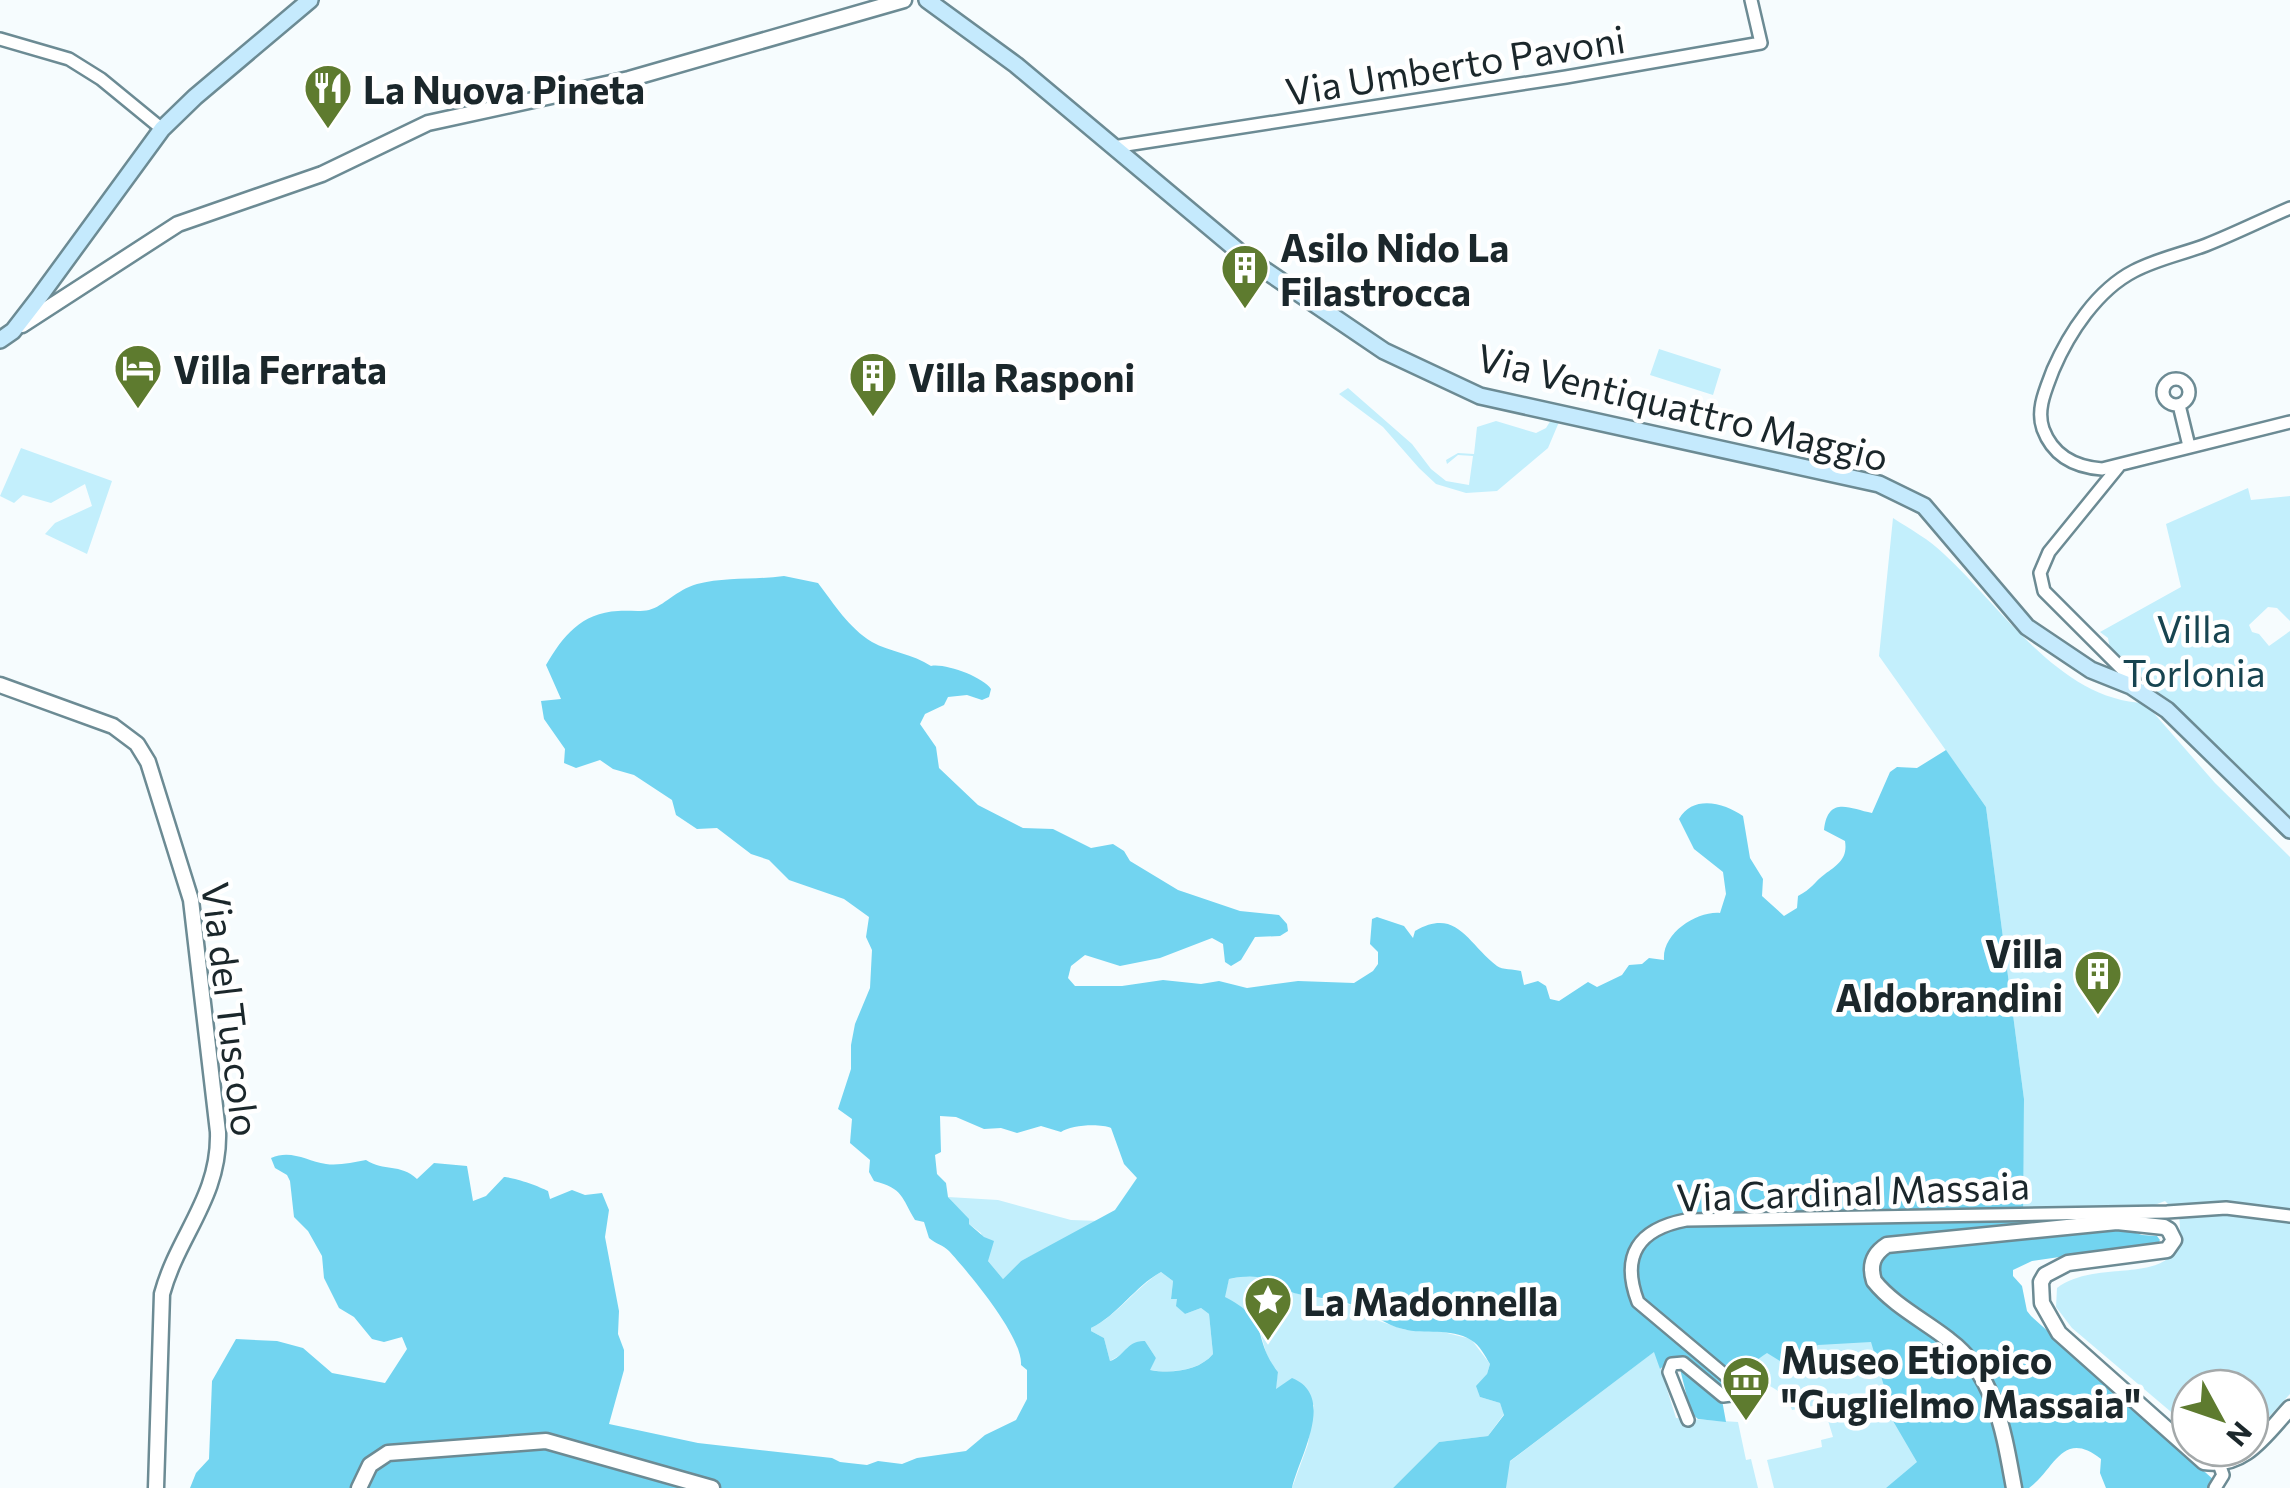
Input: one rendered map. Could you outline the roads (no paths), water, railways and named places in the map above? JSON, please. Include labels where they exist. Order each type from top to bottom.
[{"type":"main road","points":[[6,336],[46,300],[162,129],[310,0]]},
{"type":"main road","name":"Via Ventiquattro Maggio","points":[[928,0],[1016,66],[1244,256],[1384,350],[1480,396],[1879,484],[1924,506],[2026,627],[2091,670],[2131,686],[2167,710],[2290,830]]},
{"type":"street","points":[[46,300],[178,224],[322,174],[428,122],[629,79],[904,0]]},
{"type":"street","name":"Via Umberto Pavoni","points":[[1114,147],[1761,43],[1750,0]]},
{"type":"street","points":[[0,38],[69,59],[101,79],[162,129]]},
{"type":"street","points":[[2290,208],[2131,272],[2108,288],[2074,332],[2048,384],[2040,420],[2046,437],[2067,460],[2084,468],[2119,466],[2290,422]]},
{"type":"street","points":[[2179,405],[2189,446]]},
{"type":"street","points":[[2119,466],[2048,552],[2040,573],[2044,591],[2152,700]]},
{"type":"street","points":[[2069,655],[2085,660],[2093,648],[2089,634]]},
{"type":"street","name":"Via del Tuscolo","points":[[0,685],[88,715],[113,726],[137,744],[155,778],[191,900],[218,1158],[211,1187],[167,1274],[162,1294],[156,1488]]},
{"type":"street","name":"Via Cardinal Massaia","points":[[1688,1420],[1669,1372],[1672,1364],[1682,1364],[1723,1396],[1733,1393],[1734,1385],[1638,1302],[1631,1284],[1637,1246],[1650,1231],[1667,1224],[1686,1220],[2226,1208],[2290,1216]]},
{"type":"street","points":[[2164,1228],[2168,1212]]},
{"type":"street","points":[[2014,1488],[2000,1418],[1977,1369],[1955,1344],[1880,1288],[1872,1273],[1874,1256],[1887,1245],[2118,1222],[2169,1230],[2174,1240],[2167,1250],[2068,1263],[2051,1270],[2040,1282],[2042,1303],[2050,1320],[2072,1345],[2170,1434]]},
{"type":"street","points":[[2270,1429],[2290,1408]]},
{"type":"street","points":[[359,1488],[370,1465],[388,1453],[531,1441],[586,1450],[712,1488]]},
{"type":"place","name":"La Nuova Pineta","points":[[328,130]]},
{"type":"place","name":"Asilo Nido La Filastrocca","points":[[1245,310]]},
{"type":"place","name":"Villa Ferrata","points":[[138,410]]},
{"type":"place","name":"Villa Rasponi","points":[[873,418]]},
{"type":"place","name":"Villa Aldobrandini","points":[[2098,1016]]},
{"type":"place","name":"La Madonnella","points":[[1268,1342]]},
{"type":"place","name":"Museo Etiopico \"Guglielmo Massaia\"","points":[[1746,1422]]},
{"type":"park label","name":"Villa Torlonia","points":[[2194,649]]}]
